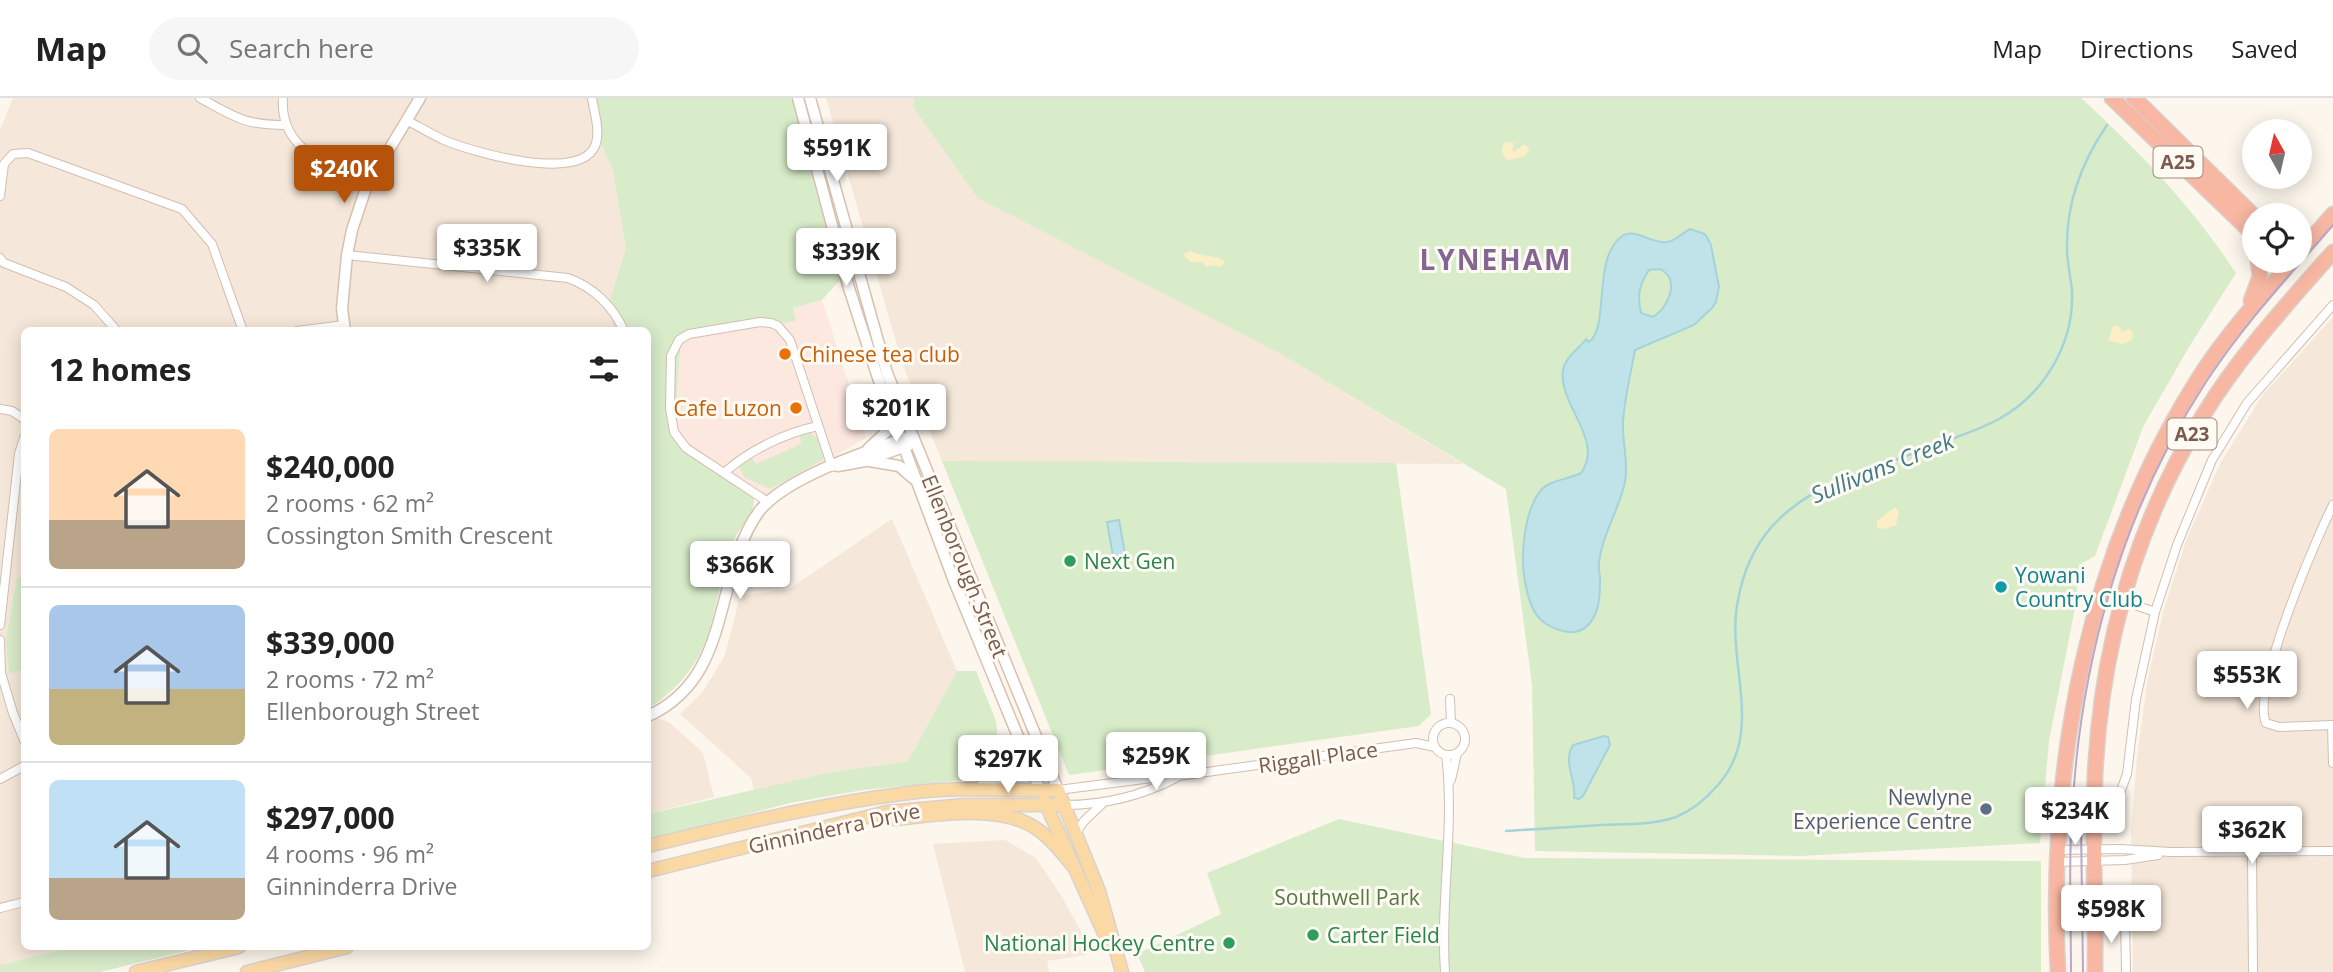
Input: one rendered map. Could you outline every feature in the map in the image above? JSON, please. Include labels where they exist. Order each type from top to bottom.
[{"type":"highway","name":"A25","points":[[2112,98],[2242,212]]},
{"type":"highway","name":"A25","points":[[2134,98],[2242,211]]},
{"type":"highway","points":[[2312,229],[2329,218]]},
{"type":"highway","points":[[2312,238],[2329,218]]},
{"type":"highway","name":"A23","points":[[2095,972],[2095,775],[2108,657],[2121,600],[2158,500],[2203,415],[2244,358],[2333,252]]},
{"type":"highway","points":[[2244,315],[2257,288],[2260,273]]},
{"type":"highway","name":"A23","points":[[2057,972],[2057,856],[2061,796],[2081,674],[2108,567],[2138,491],[2162,442],[2202,374],[2244,315],[2280,273]]},
{"type":"highway","points":[[2302,273],[2309,279]]},
{"type":"main road","points":[[344,327],[342,309],[347,255],[366,188],[419,98]]},
{"type":"main road","name":"Ellenborough Street","points":[[798,98],[848,285],[893,416],[908,441],[1058,789]]},
{"type":"main road","name":"Ellenborough Street","points":[[810,98],[908,441],[916,481],[974,632],[1040,790]]},
{"type":"main road","points":[[866,456],[888,430],[893,416]]},
{"type":"main road","points":[[651,715],[665,708],[681,694],[704,664],[711,650],[729,579],[744,537],[759,511],[768,502],[812,475],[908,441]]},
{"type":"main road","points":[[866,456],[899,466],[916,481]]},
{"type":"main road","points":[[947,790],[992,784],[1005,779],[1016,766],[1021,746]]},
{"type":"main road","points":[[1058,789],[1099,891],[1122,972]]},
{"type":"main road","name":"Ginninderra Drive","points":[[651,845],[800,810],[910,792],[1058,789]]},
{"type":"main road","points":[[1040,790],[1122,972]]},
{"type":"main road","name":"Ginninderra Drive","points":[[651,870],[914,808],[1065,805]]},
{"type":"main road","points":[[829,826],[904,818],[996,814],[1034,827],[1052,842],[1073,866]]},
{"type":"main road","points":[[136,972],[227,950]]},
{"type":"main road","points":[[247,972],[335,950]]},
{"type":"street","points":[[200,98],[242,122],[285,125]]},
{"type":"street","points":[[283,98],[285,125],[290,134],[316,161],[366,188]]},
{"type":"street","points":[[406,120],[444,140],[491,156],[570,164],[586,157],[595,148],[598,137],[592,98]]},
{"type":"street","points":[[0,195],[4,164],[13,154],[28,153],[182,209],[212,244],[242,327]]},
{"type":"street","points":[[347,255],[568,278],[585,284],[602,299],[621,327]]},
{"type":"street","points":[[0,258],[4,263],[66,287],[94,305],[113,327]]},
{"type":"street","points":[[2119,796],[2126,781],[2136,699],[2155,612],[2177,545],[2212,460],[2247,403],[2333,305]]},
{"type":"street","points":[[768,502],[686,448],[674,432],[670,419],[671,356],[675,345],[688,334],[760,322],[781,328],[790,340],[831,467]]},
{"type":"street","points":[[0,409],[12,411],[21,417]]},
{"type":"street","points":[[725,472],[747,454],[799,431],[818,426]]},
{"type":"street","points":[[0,625],[21,448]]},
{"type":"street","points":[[2333,505],[2294,592],[2262,711],[2266,723],[2279,727],[2333,725],[2333,763]]},
{"type":"street","points":[[2121,600],[2155,612]]},
{"type":"street","points":[[0,640],[0,673],[21,733]]},
{"type":"street","points":[[1450,699],[1451,723]]},
{"type":"street","points":[[1445,972],[1443,909],[1450,787],[1457,753],[1464,746],[1465,736],[1460,727],[1451,723],[1442,725],[1435,732],[1435,747],[1446,755],[1457,753]]},
{"type":"street","name":"Riggall Place","points":[[1416,743],[1435,732]]},
{"type":"street","name":"Riggall Place","points":[[1058,789],[1178,776],[1416,743],[1435,747]]},
{"type":"street","points":[[1446,755],[1450,787]]},
{"type":"street","points":[[0,779],[21,768]]},
{"type":"street","name":"Riggall Place","points":[[1065,805],[1104,803],[1155,787],[1178,776]]},
{"type":"street","name":"Riggall Place","points":[[1076,833],[1084,821],[1104,803]]},
{"type":"street","points":[[2057,856],[2094,855],[2125,860],[2171,852],[2333,851]]},
{"type":"street","points":[[2252,852],[2253,972]]},
{"type":"street","points":[[2120,893],[2125,917],[2126,972]]},
{"type":"street","points":[[0,908],[21,903]]},
{"type":"shaded area","points":[[13,98],[592,98],[598,137],[613,171],[626,248],[608,306],[621,327],[21,327],[21,950],[61,950],[0,965],[0,130]]},
{"type":"shaded area","points":[[826,98],[914,98],[913,107],[1281,354],[1463,464],[942,461],[902,363]]},
{"type":"shaded area","points":[[822,300],[866,438],[766,495],[674,436],[681,337],[796,320],[792,308]]},
{"type":"shaded area","points":[[2333,317],[2333,972],[2133,972],[2131,831],[2137,757],[2147,683],[2163,612],[2187,538],[2221,462],[2262,396]]},
{"type":"shaded area","points":[[892,519],[957,671],[908,761],[827,773],[754,791],[751,778],[680,714],[702,693],[725,655],[740,596],[789,589]]},
{"type":"shaded area","points":[[651,716],[669,722],[703,753],[714,797],[651,813]]},
{"type":"shaded area","points":[[1005,840],[1036,858],[1082,933],[1086,955],[1047,961],[1049,972],[965,972],[933,844]]},
{"type":"green space","points":[[592,98],[792,98],[840,280],[822,300],[793,308],[796,321],[681,337],[674,436],[706,466],[754,495],[754,503],[731,547],[713,617],[699,656],[670,692],[651,707],[651,327],[614,327],[608,306],[626,248],[613,171],[598,137]]},
{"type":"green space","name":"Yowani Country Club","points":[[914,98],[2081,98],[2164,181],[2201,224],[2236,273],[2143,427],[2095,556],[2079,565],[2076,603],[2049,741],[2040,843],[1800,856],[1535,851],[1532,685],[1506,489],[1281,354],[978,198],[913,107]]},
{"type":"green space","points":[[810,433],[817,438],[824,459],[770,489],[744,477],[739,466],[752,458],[756,464],[801,444],[800,436]]},
{"type":"green space","points":[[942,461],[1396,463],[1431,714],[1419,726],[1069,775]]},
{"type":"green space","points":[[21,577],[21,670],[9,674],[6,640],[17,578]]},
{"type":"green space","points":[[957,671],[976,671],[996,721],[1001,772],[993,777],[863,790],[790,803],[651,839],[651,813],[827,773],[908,761]]},
{"type":"green space","name":"Southwell Park","points":[[1339,819],[1525,858],[2041,861],[2041,972],[1145,972],[1137,954],[1221,914],[1207,873]]},
{"type":"green space","points":[[61,950],[190,950],[100,972],[0,972],[0,965]]},
{"type":"sand","points":[[1504,143],[1514,143],[1514,152],[1524,144],[1530,149],[1524,157],[1509,160],[1502,151]]},
{"type":"sand","points":[[1191,251],[1221,259],[1224,264],[1220,267],[1207,267],[1201,262],[1191,262],[1184,256]]},
{"type":"sand","points":[[2116,325],[2122,332],[2129,329],[2133,332],[2132,340],[2123,344],[2108,341]]},
{"type":"sand","points":[[1895,507],[1899,512],[1896,525],[1885,529],[1877,528],[1877,521]]},
{"type":"water","points":[[1690,229],[1705,234],[1711,245],[1719,287],[1716,302],[1694,325],[1635,350],[1624,414],[1625,482],[1601,553],[1597,608],[1593,619],[1584,628],[1574,632],[1563,631],[1546,624],[1534,611],[1526,588],[1523,560],[1527,521],[1536,498],[1542,489],[1550,484],[1581,473],[1587,461],[1585,435],[1563,383],[1564,365],[1586,339],[1589,342],[1595,334],[1607,261],[1612,247],[1621,237],[1632,234],[1667,242]],"holes":[[[1661,269],[1669,277],[1671,288],[1665,305],[1653,317],[1641,313],[1640,291],[1649,270]]]},
{"type":"water","points":[[1119,520],[1125,554],[1113,556],[1107,522]]},
{"type":"water","points":[[1608,737],[1610,745],[1583,796],[1574,798],[1569,765],[1573,745]]},
{"type":"waterway","name":"Sullivans Creek","points":[[1506,831],[1667,820],[1694,807],[1718,785],[1732,764],[1740,742],[1741,695],[1735,624],[1743,579],[1760,543],[1784,515],[1816,492],[1835,482],[1991,423],[2030,396],[2042,382],[2053,366],[2068,330],[2072,292],[2067,232],[2072,200],[2083,169],[2107,125]]},
{"type":"tram line","points":[[2071,972],[2071,834],[2082,714],[2093,656],[2126,542],[2175,434],[2206,382],[2251,321],[2333,225]]},
{"type":"tram line","points":[[2081,825],[2083,972]]},
{"type":"place","name":"Chinese tea club","points":[[785,354]]},
{"type":"place","name":"Cafe Luzon","points":[[796,408]]},
{"type":"place","name":"Next Gen","points":[[1070,561]]},
{"type":"place","name":"Yowani Country Club","points":[[2001,587]]},
{"type":"place","name":"Newlyne Experience Centre","points":[[1986,809]]},
{"type":"place","name":"Carter Field","points":[[1313,935]]},
{"type":"place","name":"National Hockey Centre","points":[[1229,943]]},
{"type":"district","name":"LYNEHAM","points":[[1496,259]]}]
